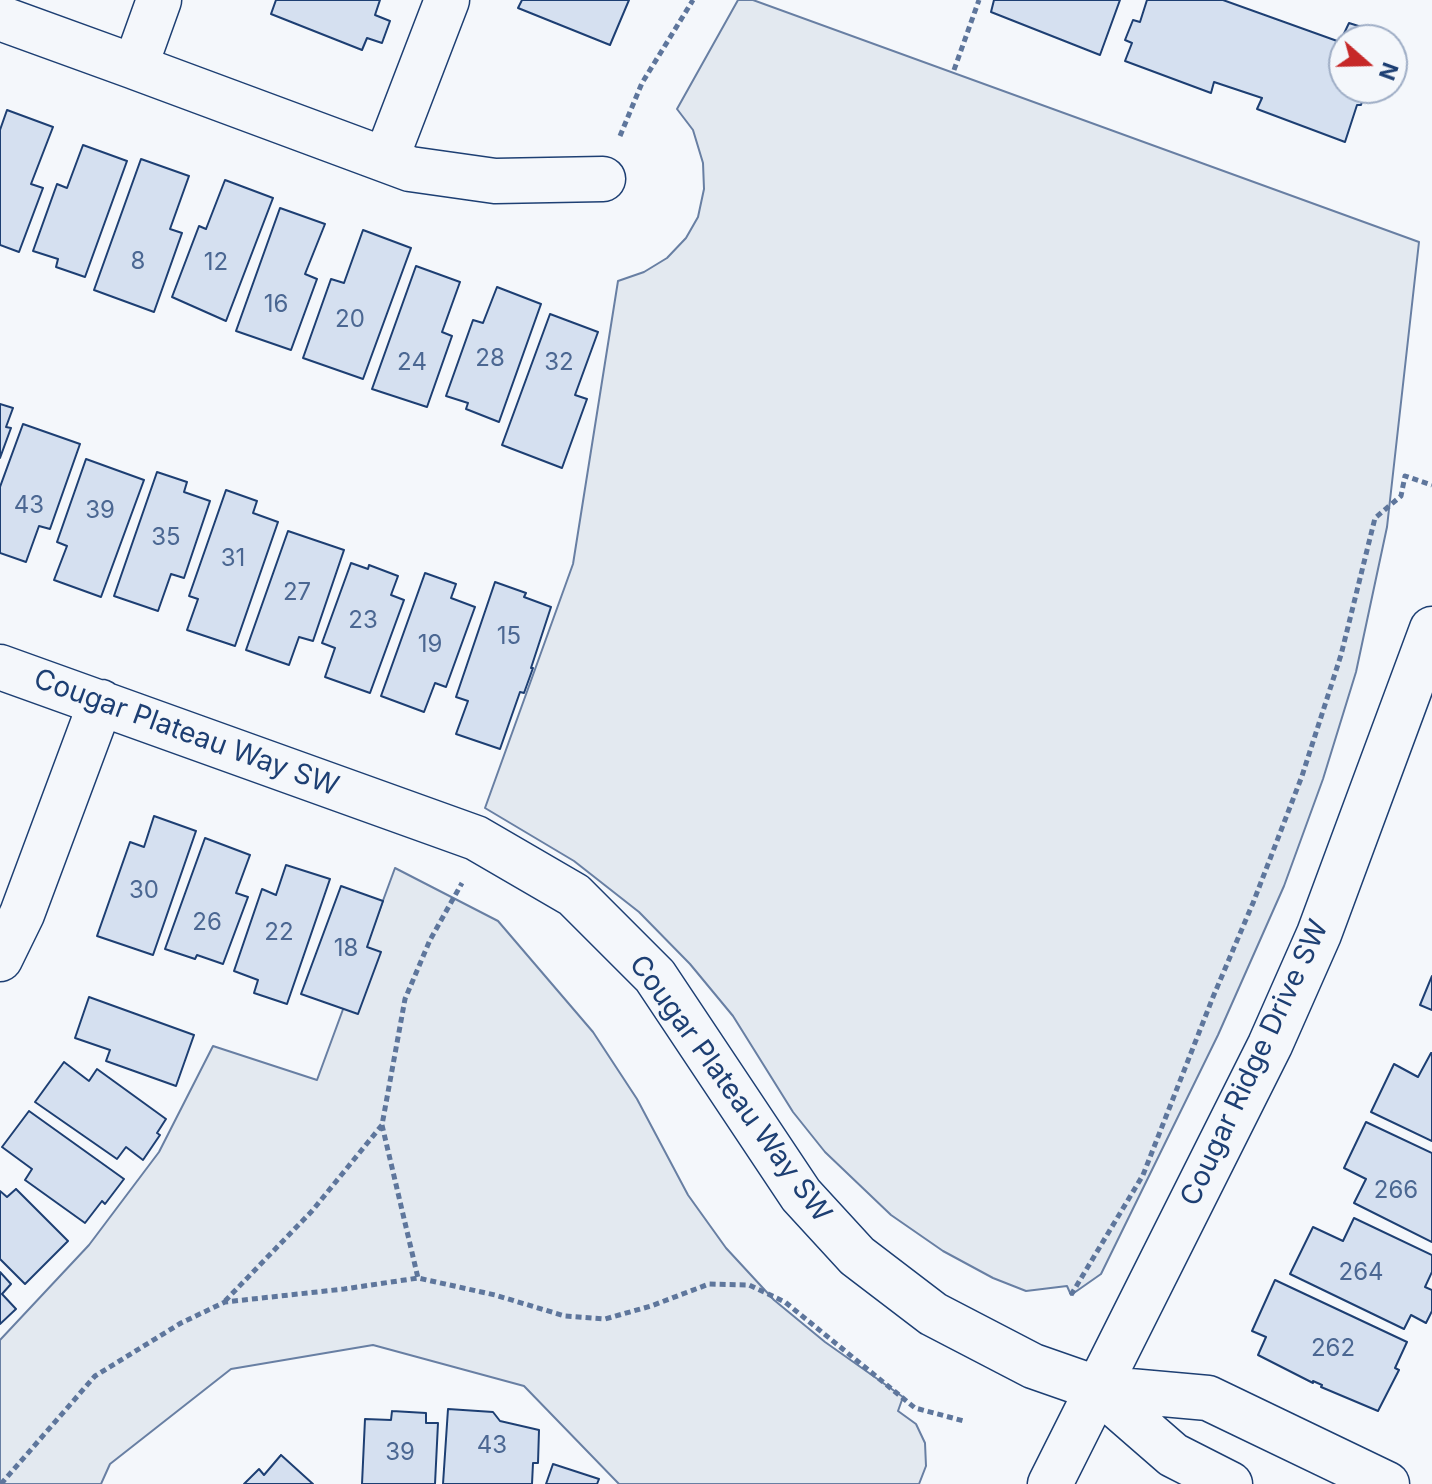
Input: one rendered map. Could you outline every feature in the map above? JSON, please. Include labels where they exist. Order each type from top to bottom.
[{"type":"street","points":[[135,67],[159,0]]},
{"type":"street","points":[[386,159],[447,0]]},
{"type":"street","points":[[0,18],[410,169],[495,181],[603,179]]},
{"type":"street","name":"Cougar Ridge Drive SW","points":[[1050,1484],[1270,1045],[1319,934],[1432,629]]},
{"type":"street","name":"Cougar Plateau Way SW","points":[[0,667],[476,838],[574,895],[655,976],[801,1195],[857,1256],[933,1314],[1033,1366],[1096,1388]]},
{"type":"street","points":[[0,959],[22,914],[101,702]]},
{"type":"street","points":[[1096,1388],[1173,1455],[1230,1484]]},
{"type":"street","points":[[1096,1388],[1208,1398],[1387,1484]]},
{"type":"path","points":[[603,179],[642,83],[693,0]]},
{"type":"path","points":[[954,70],[979,0]]},
{"type":"path","points":[[1071,1295],[1143,1175],[1302,776],[1341,655],[1375,518],[1401,496],[1405,476],[1432,485]]},
{"type":"path","points":[[418,1278],[382,1125],[405,999],[430,940],[464,878],[476,838]]},
{"type":"path","points":[[1,1484],[95,1376],[147,1342],[225,1302],[312,1211],[382,1125]]},
{"type":"path","points":[[225,1302],[418,1278],[495,1295],[565,1316],[605,1319],[709,1284],[749,1285],[785,1302],[915,1408],[964,1421]]},
{"type":"shaded area","points":[[738,0],[753,0],[1419,242],[1387,527],[1356,672],[1323,779],[1284,886],[1218,1035],[1101,1274],[1071,1295],[1067,1286],[1026,1291],[993,1278],[943,1251],[891,1215],[825,1152],[793,1112],[733,1016],[690,964],[639,912],[574,861],[485,808],[573,564],[618,281],[644,272],[667,258],[686,238],[698,217],[704,189],[703,163],[693,130],[677,109]]},
{"type":"shaded area","points":[[395,868],[498,921],[593,1032],[637,1099],[688,1195],[726,1248],[774,1300],[825,1342],[903,1397],[898,1411],[916,1424],[925,1443],[926,1466],[919,1484],[619,1484],[524,1386],[373,1345],[231,1369],[110,1464],[101,1484],[0,1484],[0,1340],[89,1245],[159,1152],[213,1046],[317,1080]]},
{"type":"building","points":[[276,0],[380,0],[375,15],[390,21],[382,43],[367,38],[362,50],[271,14]]},
{"type":"building","points":[[522,0],[629,0],[610,45],[518,8]]},
{"type":"building","points":[[994,0],[1120,0],[1100,55],[991,12]]},
{"type":"building","points":[[1147,0],[1223,0],[1328,38],[1328,104],[1361,104],[1357,105],[1345,142],[1257,109],[1262,98],[1214,82],[1211,93],[1125,61],[1132,43],[1125,40],[1133,20],[1140,22]]},
{"type":"building","points":[[7,110],[53,127],[31,184],[43,188],[19,252],[0,245],[0,130]]},
{"type":"building","points":[[83,145],[127,161],[85,277],[56,267],[58,259],[33,251],[57,184],[67,188]]},
{"type":"building","points":[[141,159],[189,176],[170,229],[182,233],[154,312],[94,290]]},
{"type":"building","points":[[225,180],[273,198],[226,321],[172,297],[199,226],[206,229]]},
{"type":"building","points":[[280,208],[325,224],[305,274],[317,279],[291,350],[236,331]]},
{"type":"building","points":[[363,230],[411,248],[363,379],[303,358],[331,279],[344,283]]},
{"type":"building","points":[[416,266],[460,282],[442,332],[452,336],[427,407],[372,389]]},
{"type":"building","points":[[497,287],[541,304],[499,422],[466,409],[468,403],[446,396],[473,320],[483,323]]},
{"type":"building","points":[[550,314],[598,332],[575,395],[587,399],[562,468],[502,445]]},
{"type":"building","points":[[0,404],[13,408],[6,427],[11,428],[0,458]]},
{"type":"building","points":[[23,424],[80,444],[50,529],[39,526],[26,562],[0,553],[0,487]]},
{"type":"building","points":[[86,459],[144,480],[101,597],[54,580],[67,546],[57,542]]},
{"type":"building","points":[[157,472],[187,482],[184,492],[210,501],[184,578],[171,574],[158,611],[114,596]]},
{"type":"building","points":[[226,490],[257,501],[253,513],[278,522],[235,646],[187,630],[198,599],[189,596]]},
{"type":"building","points":[[288,531],[344,550],[313,641],[299,637],[289,665],[246,650]]},
{"type":"building","points":[[351,563],[368,569],[369,565],[398,576],[391,595],[404,600],[370,693],[325,677],[335,648],[322,643]]},
{"type":"building","points":[[425,573],[456,584],[451,598],[475,607],[446,687],[435,683],[424,712],[381,696]]},
{"type":"building","points":[[495,582],[526,593],[524,597],[551,607],[533,668],[524,693],[520,692],[500,749],[456,734],[468,701],[456,697]]},
{"type":"building","points":[[154,816],[196,831],[153,955],[97,936],[130,842],[144,847]]},
{"type":"building","points":[[205,838],[250,855],[236,893],[248,897],[223,964],[165,949]]},
{"type":"building","points":[[286,865],[330,879],[287,1004],[254,993],[258,980],[234,971],[262,889],[276,895]]},
{"type":"building","points":[[341,886],[383,901],[367,947],[381,952],[358,1014],[301,994]]},
{"type":"building","points":[[1432,976],[1432,1010],[1420,1005]]},
{"type":"building","points":[[89,997],[194,1035],[176,1086],[106,1061],[110,1050],[75,1038]]},
{"type":"building","points":[[1431,1053],[1432,1141],[1371,1112],[1394,1064],[1418,1077]]},
{"type":"building","points":[[64,1062],[89,1081],[97,1069],[166,1119],[157,1133],[160,1135],[143,1160],[126,1147],[117,1159],[35,1102]]},
{"type":"building","points":[[29,1111],[124,1179],[85,1223],[25,1180],[32,1169],[2,1147]]},
{"type":"building","points":[[1366,1122],[1432,1153],[1432,1242],[1354,1203],[1366,1179],[1344,1168]]},
{"type":"building","points":[[16,1189],[68,1241],[25,1284],[0,1259],[0,1191],[7,1197]]},
{"type":"building","points":[[1354,1218],[1432,1255],[1432,1272],[1425,1287],[1432,1290],[1432,1311],[1426,1323],[1411,1315],[1404,1329],[1290,1274],[1313,1227],[1343,1241]]},
{"type":"building","points":[[0,1272],[11,1284],[2,1294],[16,1309],[0,1324]]},
{"type":"building","points":[[1275,1280],[1407,1342],[1395,1368],[1399,1370],[1378,1411],[1258,1355],[1266,1337],[1252,1331]]},
{"type":"building","points":[[448,1409],[493,1412],[500,1421],[539,1430],[538,1463],[533,1463],[532,1484],[443,1484]]},
{"type":"building","points":[[392,1411],[426,1413],[426,1423],[438,1423],[435,1484],[362,1484],[365,1419],[391,1420]]},
{"type":"building","points":[[281,1455],[313,1484],[244,1484],[259,1469],[264,1475]]},
{"type":"building","points":[[553,1464],[599,1479],[597,1484],[546,1484]]}]
